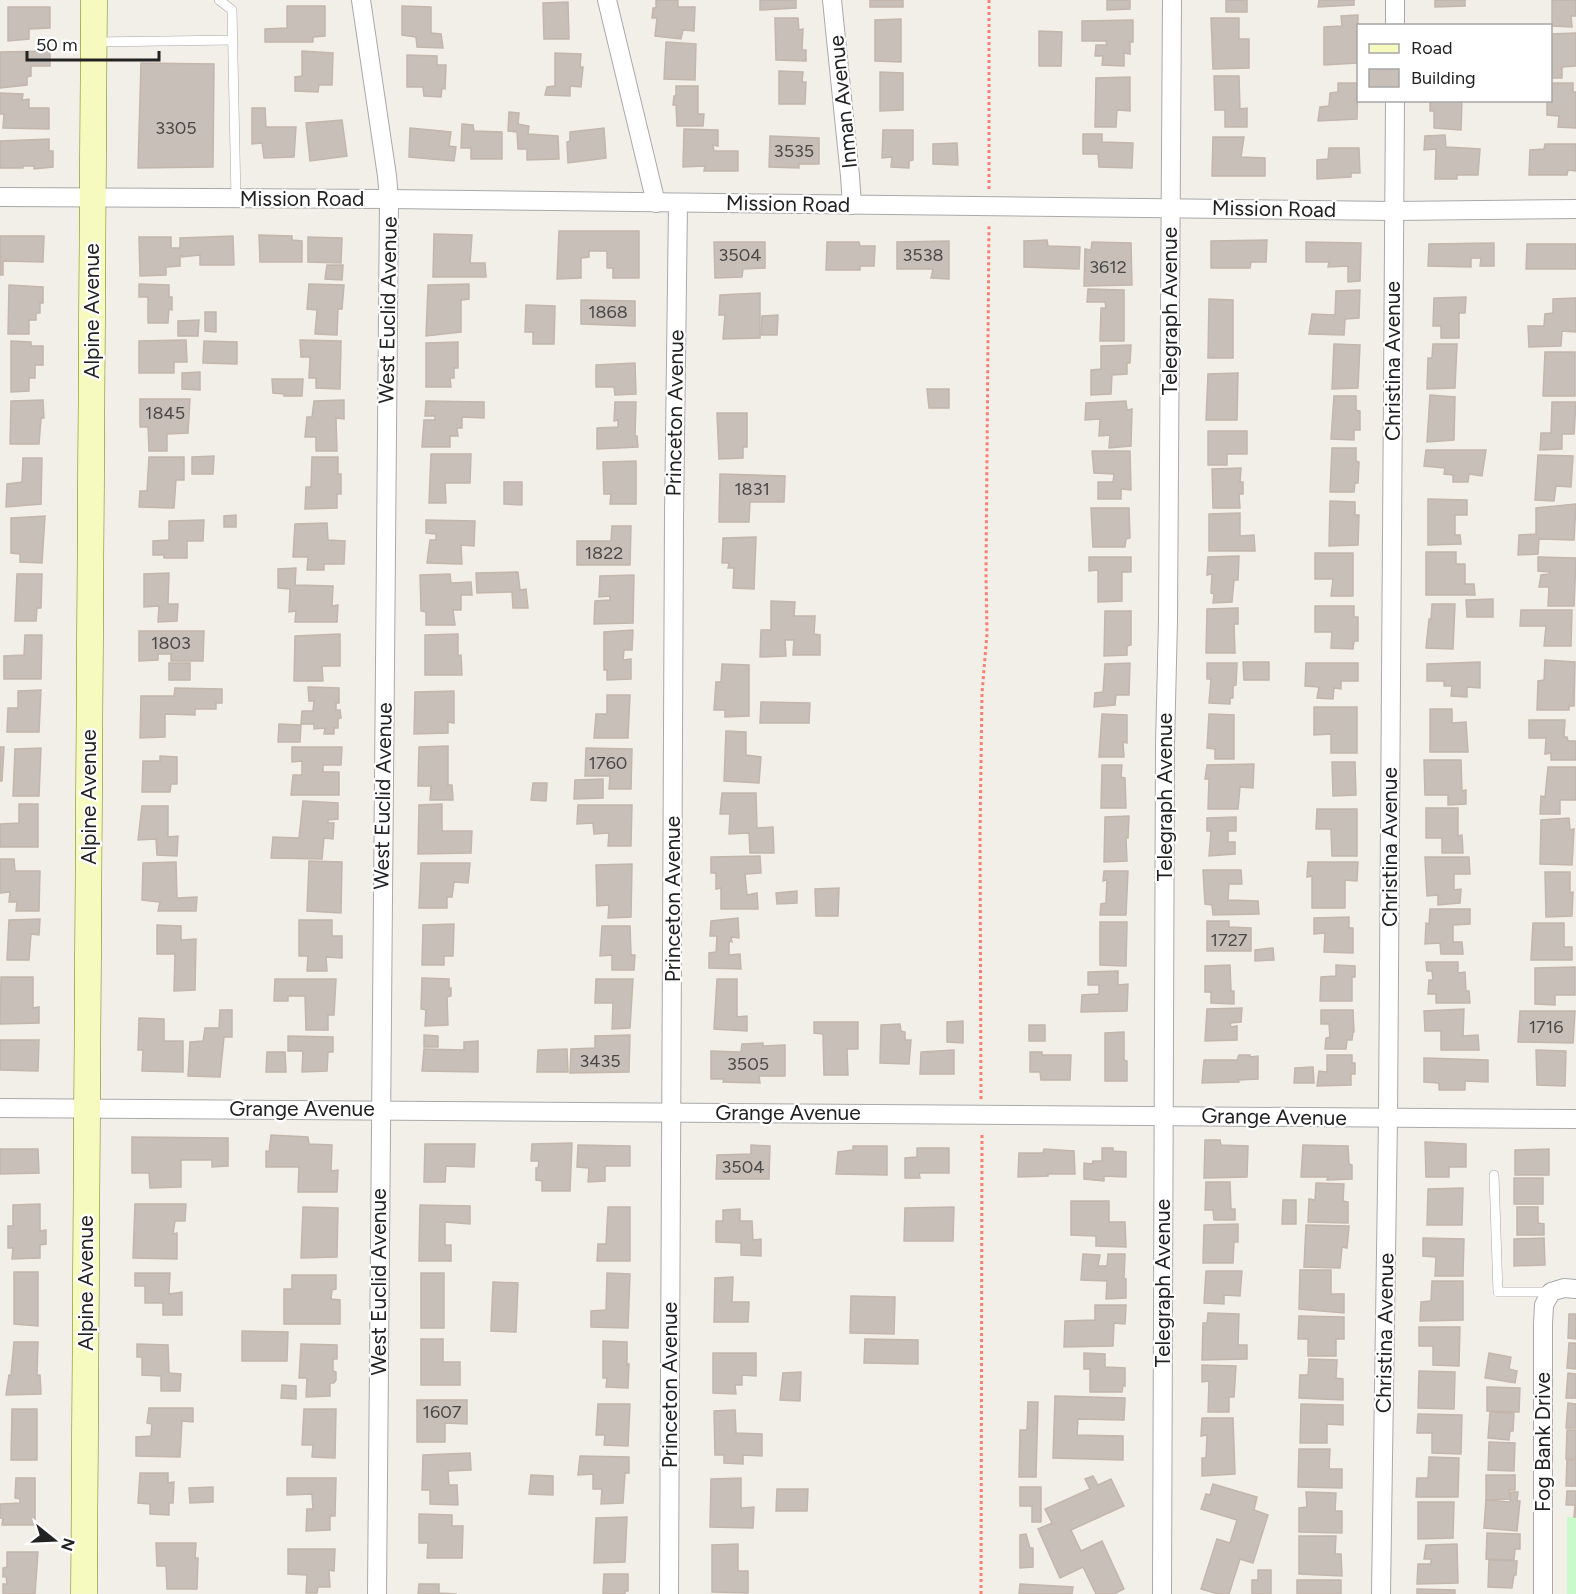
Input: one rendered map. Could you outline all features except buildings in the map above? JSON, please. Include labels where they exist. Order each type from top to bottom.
[{"type":"street","name":"Alpine Avenue","points":[[84,1594],[94,0]]},
{"type":"street","name":"West Euclid Avenue","points":[[362,0],[389,199],[377,1594]]},
{"type":"street","points":[[608,0],[656,203]]},
{"type":"street","name":"Inman Avenue","points":[[832,0],[852,205]]},
{"type":"street","name":"Telegraph Avenue","points":[[1162,1594],[1172,0]]},
{"type":"street","points":[[1395,0],[1395,24]]},
{"type":"street","name":"Christina Avenue","points":[[1381,1594],[1388,1118],[1395,102]]},
{"type":"street","name":"Mission Road","points":[[0,197],[389,199],[1394,211],[1576,209]]},
{"type":"street","name":"Princeton Avenue","points":[[669,1594],[674,530],[678,203]]},
{"type":"street","name":"Grange Avenue","points":[[0,1108],[980,1113],[1576,1119]]},
{"type":"street","points":[[1551,1292],[1564,1288],[1576,1289]]},
{"type":"street","name":"Fog Bank Drive","points":[[1543,1594],[1543,1324],[1544,1305],[1551,1292]]},
{"type":"lane","points":[[219,0],[232,10],[236,199]]},
{"type":"lane","points":[[93,42],[232,40]]},
{"type":"lane","points":[[1494,1175],[1498,1292],[1551,1292]]},
{"type":"path","points":[[981,1594],[980,833],[982,693],[987,634],[989,0]]},
{"type":"green space","points":[[1567,1517],[1576,1517],[1576,1594],[1567,1594]]}]
